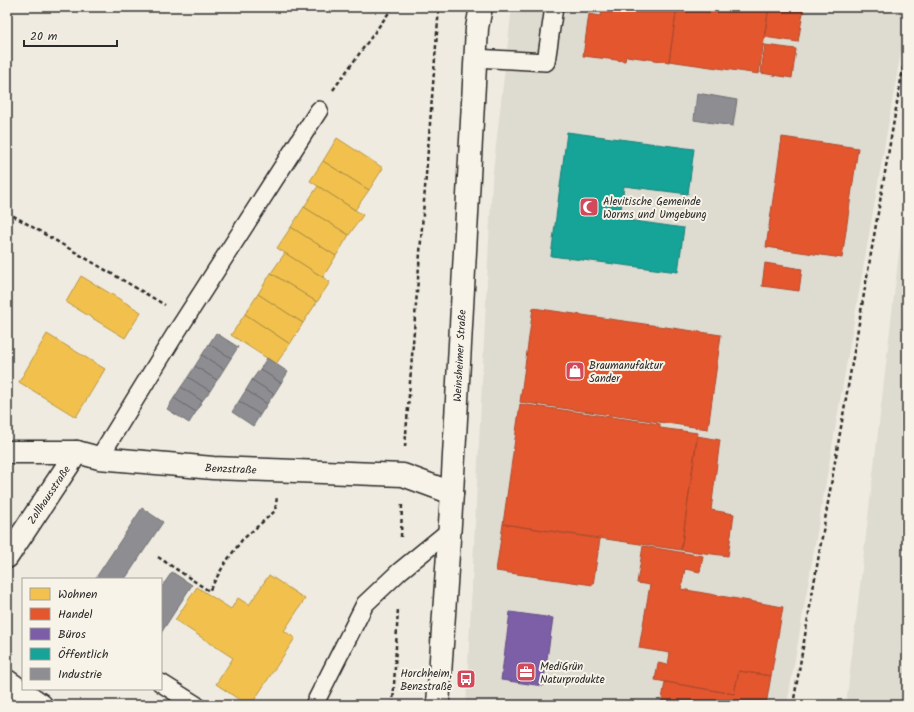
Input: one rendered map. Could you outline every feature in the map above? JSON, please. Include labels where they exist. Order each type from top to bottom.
[{"type":"main road","name":"Weinsheimer Straße","points":[[438,705],[452,492],[475,58],[480,7]]},
{"type":"main road","name":"Benzstraße","points":[[7,452],[77,452],[99,458],[213,468],[403,475],[452,492]]},
{"type":"main road","name":"Zollhausstraße","points":[[7,557],[77,452]]},
{"type":"main road","points":[[7,681],[41,705]]},
{"type":"lane","points":[[475,58],[546,62],[554,7]]},
{"type":"lane","points":[[99,458],[186,317],[319,110]]},
{"type":"lane","points":[[314,705],[365,604],[400,571],[449,532]]},
{"type":"lane","points":[[162,684],[196,705]]},
{"type":"path","points":[[319,110],[393,7]]},
{"type":"path","points":[[393,705],[397,649],[403,475],[439,7]]},
{"type":"path","points":[[793,705],[907,45]]},
{"type":"path","points":[[7,212],[186,317]]},
{"type":"path","points":[[158,557],[209,591],[225,563],[242,540],[275,511],[281,471]]},
{"type":"shaded area","points":[[512,7],[907,7],[907,17],[787,705],[466,705],[492,180]]},
{"type":"shaded area","points":[[907,185],[907,705],[846,705]]},
{"type":"building: Wohnen","points":[[337,138],[383,168],[369,190],[323,161]]},
{"type":"building: Wohnen","points":[[323,161],[369,190],[355,210],[310,181]]},
{"type":"building: Wohnen","points":[[318,186],[363,215],[349,235],[304,207]]},
{"type":"building: Wohnen","points":[[304,207],[349,235],[336,256],[291,227]]},
{"type":"building: Wohnen","points":[[291,227],[336,256],[323,277],[277,248]]},
{"type":"building: Wohnen","points":[[285,253],[330,282],[317,302],[271,273]]},
{"type":"building: Wohnen","points":[[271,273],[317,302],[303,323],[258,294]]},
{"type":"building: Wohnen","points":[[81,276],[141,312],[125,338],[66,302]]},
{"type":"building: Wohnen","points":[[258,294],[303,323],[290,344],[245,314]]},
{"type":"building: Wohnen","points":[[245,314],[290,344],[276,364],[231,335]]},
{"type":"building: Wohnen","points":[[47,334],[105,369],[76,417],[19,382]]},
{"type":"building: Wohnen","points":[[269,575],[305,599],[284,631],[295,638],[251,705],[247,705],[216,684],[233,658],[175,620],[197,587],[231,609],[238,598],[249,605]]},
{"type":"building: Handel","points":[[602,7],[677,7],[669,62],[626,56],[625,61],[583,56],[589,14],[601,16]]},
{"type":"building: Handel","points":[[677,7],[769,7],[759,74],[669,61]]},
{"type":"building: Handel","points":[[769,7],[804,7],[798,42],[764,37]]},
{"type":"building: Handel","points":[[765,45],[796,49],[792,78],[761,73]]},
{"type":"building: Handel","points":[[782,137],[858,148],[842,258],[766,247]]},
{"type":"building: Handel","points":[[765,263],[802,269],[799,291],[762,286]]},
{"type":"building: Handel","points":[[533,308],[721,335],[708,429],[520,402]]},
{"type":"building: Handel","points":[[520,404],[660,424],[660,428],[698,433],[681,550],[503,524]]},
{"type":"building: Handel","points":[[697,436],[720,440],[711,510],[734,514],[728,556],[681,550]]},
{"type":"building: Handel","points":[[503,524],[600,539],[593,585],[496,571]]},
{"type":"building: Handel","points":[[643,546],[703,556],[700,572],[685,569],[681,589],[783,607],[771,676],[739,671],[734,694],[655,680],[658,663],[668,665],[670,653],[639,648],[650,585],[637,583]]},
{"type":"building: Handel","points":[[739,671],[771,676],[766,705],[661,705],[665,682],[734,694]]},
{"type":"building: Büros","points":[[510,612],[553,618],[543,686],[501,680]]},
{"type":"building: Öffentlich","name":"Alevitische Gemeinde Worms und Umgebung","points":[[567,132],[694,149],[688,194],[624,186],[620,219],[684,228],[678,272],[551,256]]},
{"type":"building: Industrie","points":[[697,93],[737,100],[733,126],[694,120]]},
{"type":"building: Industrie","points":[[216,333],[238,347],[231,358],[209,344]]},
{"type":"building: Industrie","points":[[209,344],[231,358],[224,369],[202,355]]},
{"type":"building: Industrie","points":[[202,355],[224,369],[217,380],[195,366]]},
{"type":"building: Industrie","points":[[267,358],[288,372],[281,383],[260,369]]},
{"type":"building: Industrie","points":[[195,366],[217,380],[210,391],[188,377]]},
{"type":"building: Industrie","points":[[260,369],[281,383],[274,394],[252,380]]},
{"type":"building: Industrie","points":[[188,377],[210,391],[202,401],[181,387]]},
{"type":"building: Industrie","points":[[252,380],[274,394],[267,404],[246,390]]},
{"type":"building: Industrie","points":[[181,387],[202,401],[196,412],[174,398]]},
{"type":"building: Industrie","points":[[246,390],[267,404],[260,415],[239,401]]},
{"type":"building: Industrie","points":[[174,398],[196,412],[189,423],[167,409]]},
{"type":"building: Industrie","points":[[239,401],[260,415],[253,426],[232,412]]},
{"type":"building: Industrie","points":[[142,508],[163,522],[126,578],[96,578]]},
{"type":"building: Industrie","points":[[172,572],[192,585],[162,631],[162,587]]},
{"type":"place","name":"Alevitische Gemeinde Worms und Umgebung","points":[[589,207]]},
{"type":"place","name":"Braumanufaktur Sander","points":[[575,371]]},
{"type":"place","name":"MediGrün Naturprodukte","points":[[526,672]]},
{"type":"place","name":"Horchheim, Benzstraße","points":[[466,679]]}]
